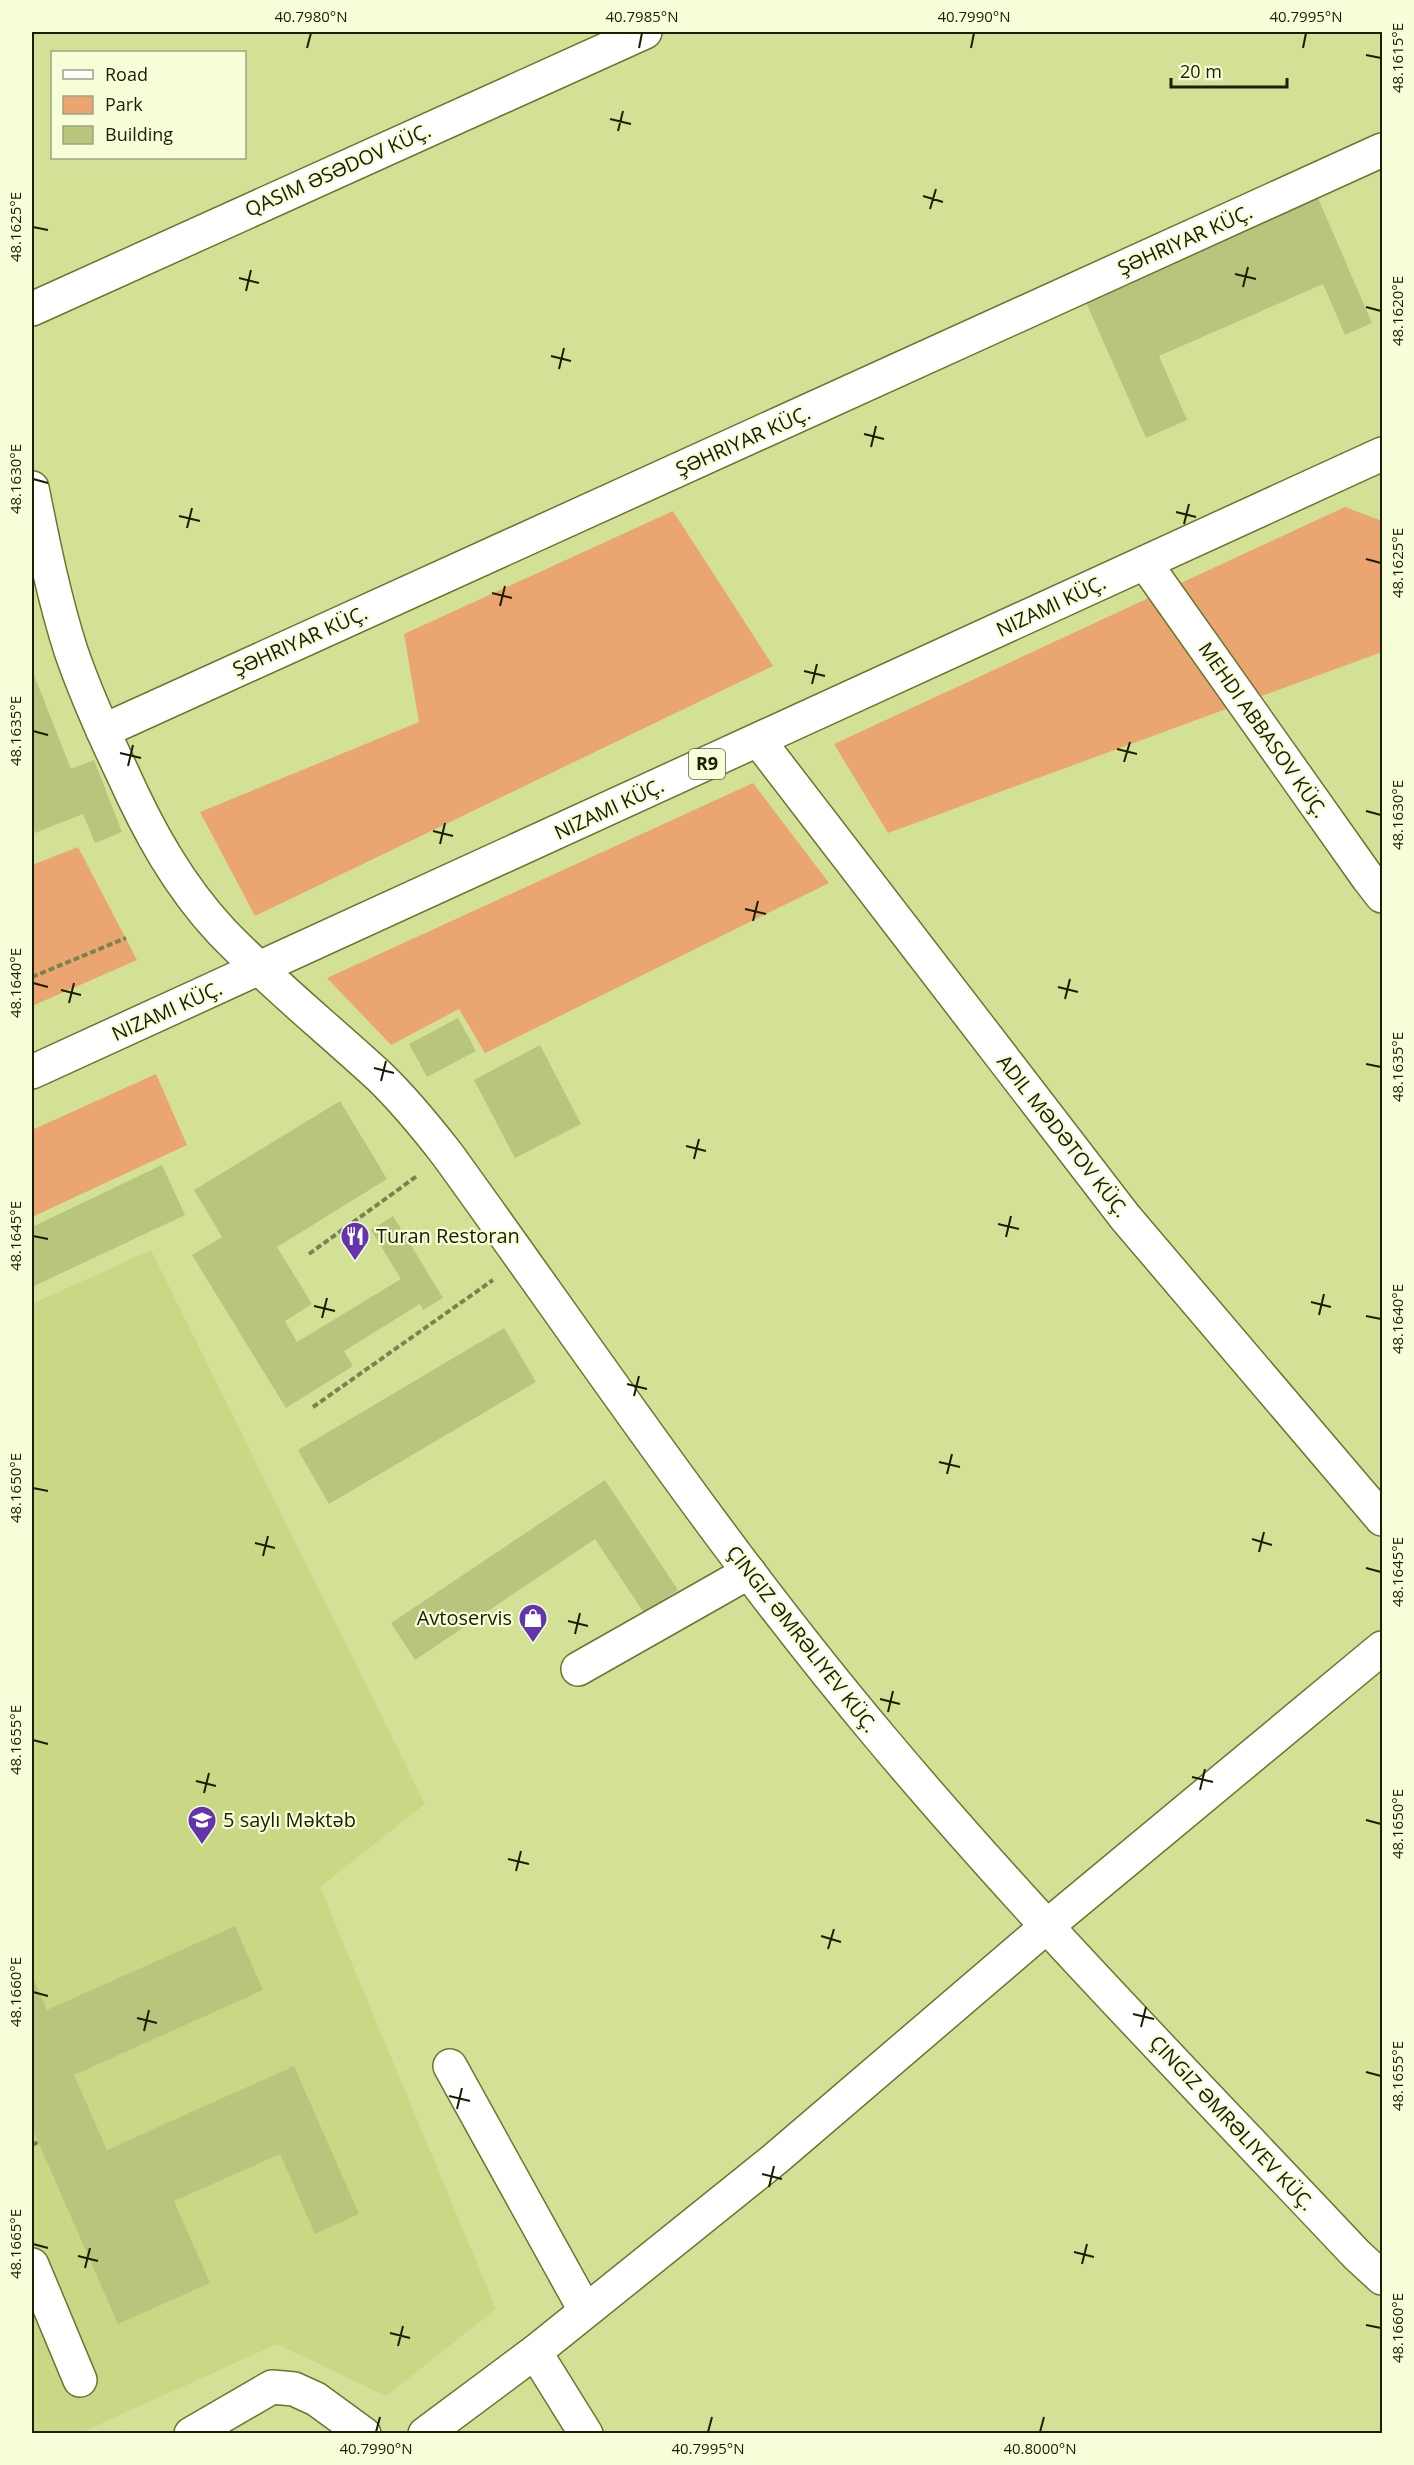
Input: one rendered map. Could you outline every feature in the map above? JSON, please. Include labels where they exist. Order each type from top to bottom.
[{"type":"main road","points":[[32,309],[645,32]]},
{"type":"main road","name":"ŞƏHRIYAR KÜÇ.","points":[[103,731],[1383,150]]},
{"type":"main road","name":"NIZAMI KÜÇ.","points":[[32,1072],[1383,454]]},
{"type":"main road","name":"ÇINGIZ ƏMRƏLIYEV KÜÇ.","points":[[32,488],[47,565],[72,651],[103,731],[145,824],[178,878],[221,930],[260,969],[380,1077],[415,1113],[523,1259],[717,1532],[879,1736],[1046,1927],[1357,2255],[1383,2278]]},
{"type":"main road","name":"MEHDI ABBASOV KÜÇ.","points":[[1145,563],[1383,896]]},
{"type":"main road","name":"ADIL MƏDƏTOV KÜÇ.","points":[[759,741],[1125,1217],[1383,1519]]},
{"type":"main road","points":[[578,1669],[749,1572]]},
{"type":"main road","points":[[425,2433],[535,2352],[775,2159],[1046,1927],[1383,1648]]},
{"type":"main road","points":[[450,2066],[585,2310]]},
{"type":"main road","points":[[32,2265],[80,2380]]},
{"type":"main road","points":[[535,2352],[586,2433]]},
{"type":"main road","points":[[191,2433],[272,2387],[294,2389],[316,2399],[364,2433]]},
{"type":"path","points":[[32,977],[126,939]]},
{"type":"path","points":[[309,1254],[447,1154]]},
{"type":"path","points":[[313,1407],[523,1259]]},
{"type":"path","points":[[32,2145],[38,2142]]},
{"type":"shaded area","name":"5 saylı Məktəb","points":[[151,1250],[425,1804],[320,1887],[496,2309],[386,2396],[277,2344],[80,2433],[32,2433],[32,1304]]},
{"type":"green space","points":[[1345,507],[1382,521],[1382,652],[888,833],[834,744]]},
{"type":"green space","points":[[673,511],[773,666],[255,916],[200,812],[419,722],[404,634]]},
{"type":"green space","points":[[753,783],[829,883],[485,1053],[459,1009],[391,1045],[327,978]]},
{"type":"green space","points":[[78,847],[137,960],[32,1006],[32,865]]},
{"type":"green space","points":[[156,1074],[187,1145],[32,1217],[32,1130]]},
{"type":"building","points":[[1314,189],[1372,323],[1345,335],[1323,284],[1159,356],[1187,420],[1146,438],[1082,293]]},
{"type":"building","points":[[32,670],[71,769],[94,760],[122,832],[95,843],[83,814],[35,833],[32,825]]},
{"type":"building","points":[[458,1018],[476,1051],[427,1077],[409,1044]]},
{"type":"building","points":[[540,1045],[581,1124],[515,1158],[474,1080]]},
{"type":"building","points":[[340,1101],[387,1179],[277,1247],[312,1304],[285,1321],[297,1342],[401,1279],[371,1230],[393,1216],[443,1298],[423,1310],[420,1304],[344,1351],[353,1366],[286,1408],[192,1255],[222,1237],[194,1190]]},
{"type":"building","points":[[162,1165],[185,1215],[32,1287],[32,1227]]},
{"type":"building","points":[[504,1328],[536,1382],[329,1504],[298,1450]]},
{"type":"building","points":[[605,1480],[678,1590],[644,1613],[595,1539],[415,1660],[391,1623]]},
{"type":"building","points":[[235,1926],[263,1990],[74,2075],[107,2150],[294,2066],[359,2214],[315,2234],[280,2154],[174,2201],[210,2283],[118,2324],[32,2128],[32,1975],[47,2010]]},
{"type":"place","name":"Turan Restoran","points":[[355,1262]]},
{"type":"place","name":"Avtoservis","points":[[533,1644]]},
{"type":"place","name":"5 saylı Məktəb","points":[[202,1846]]}]
